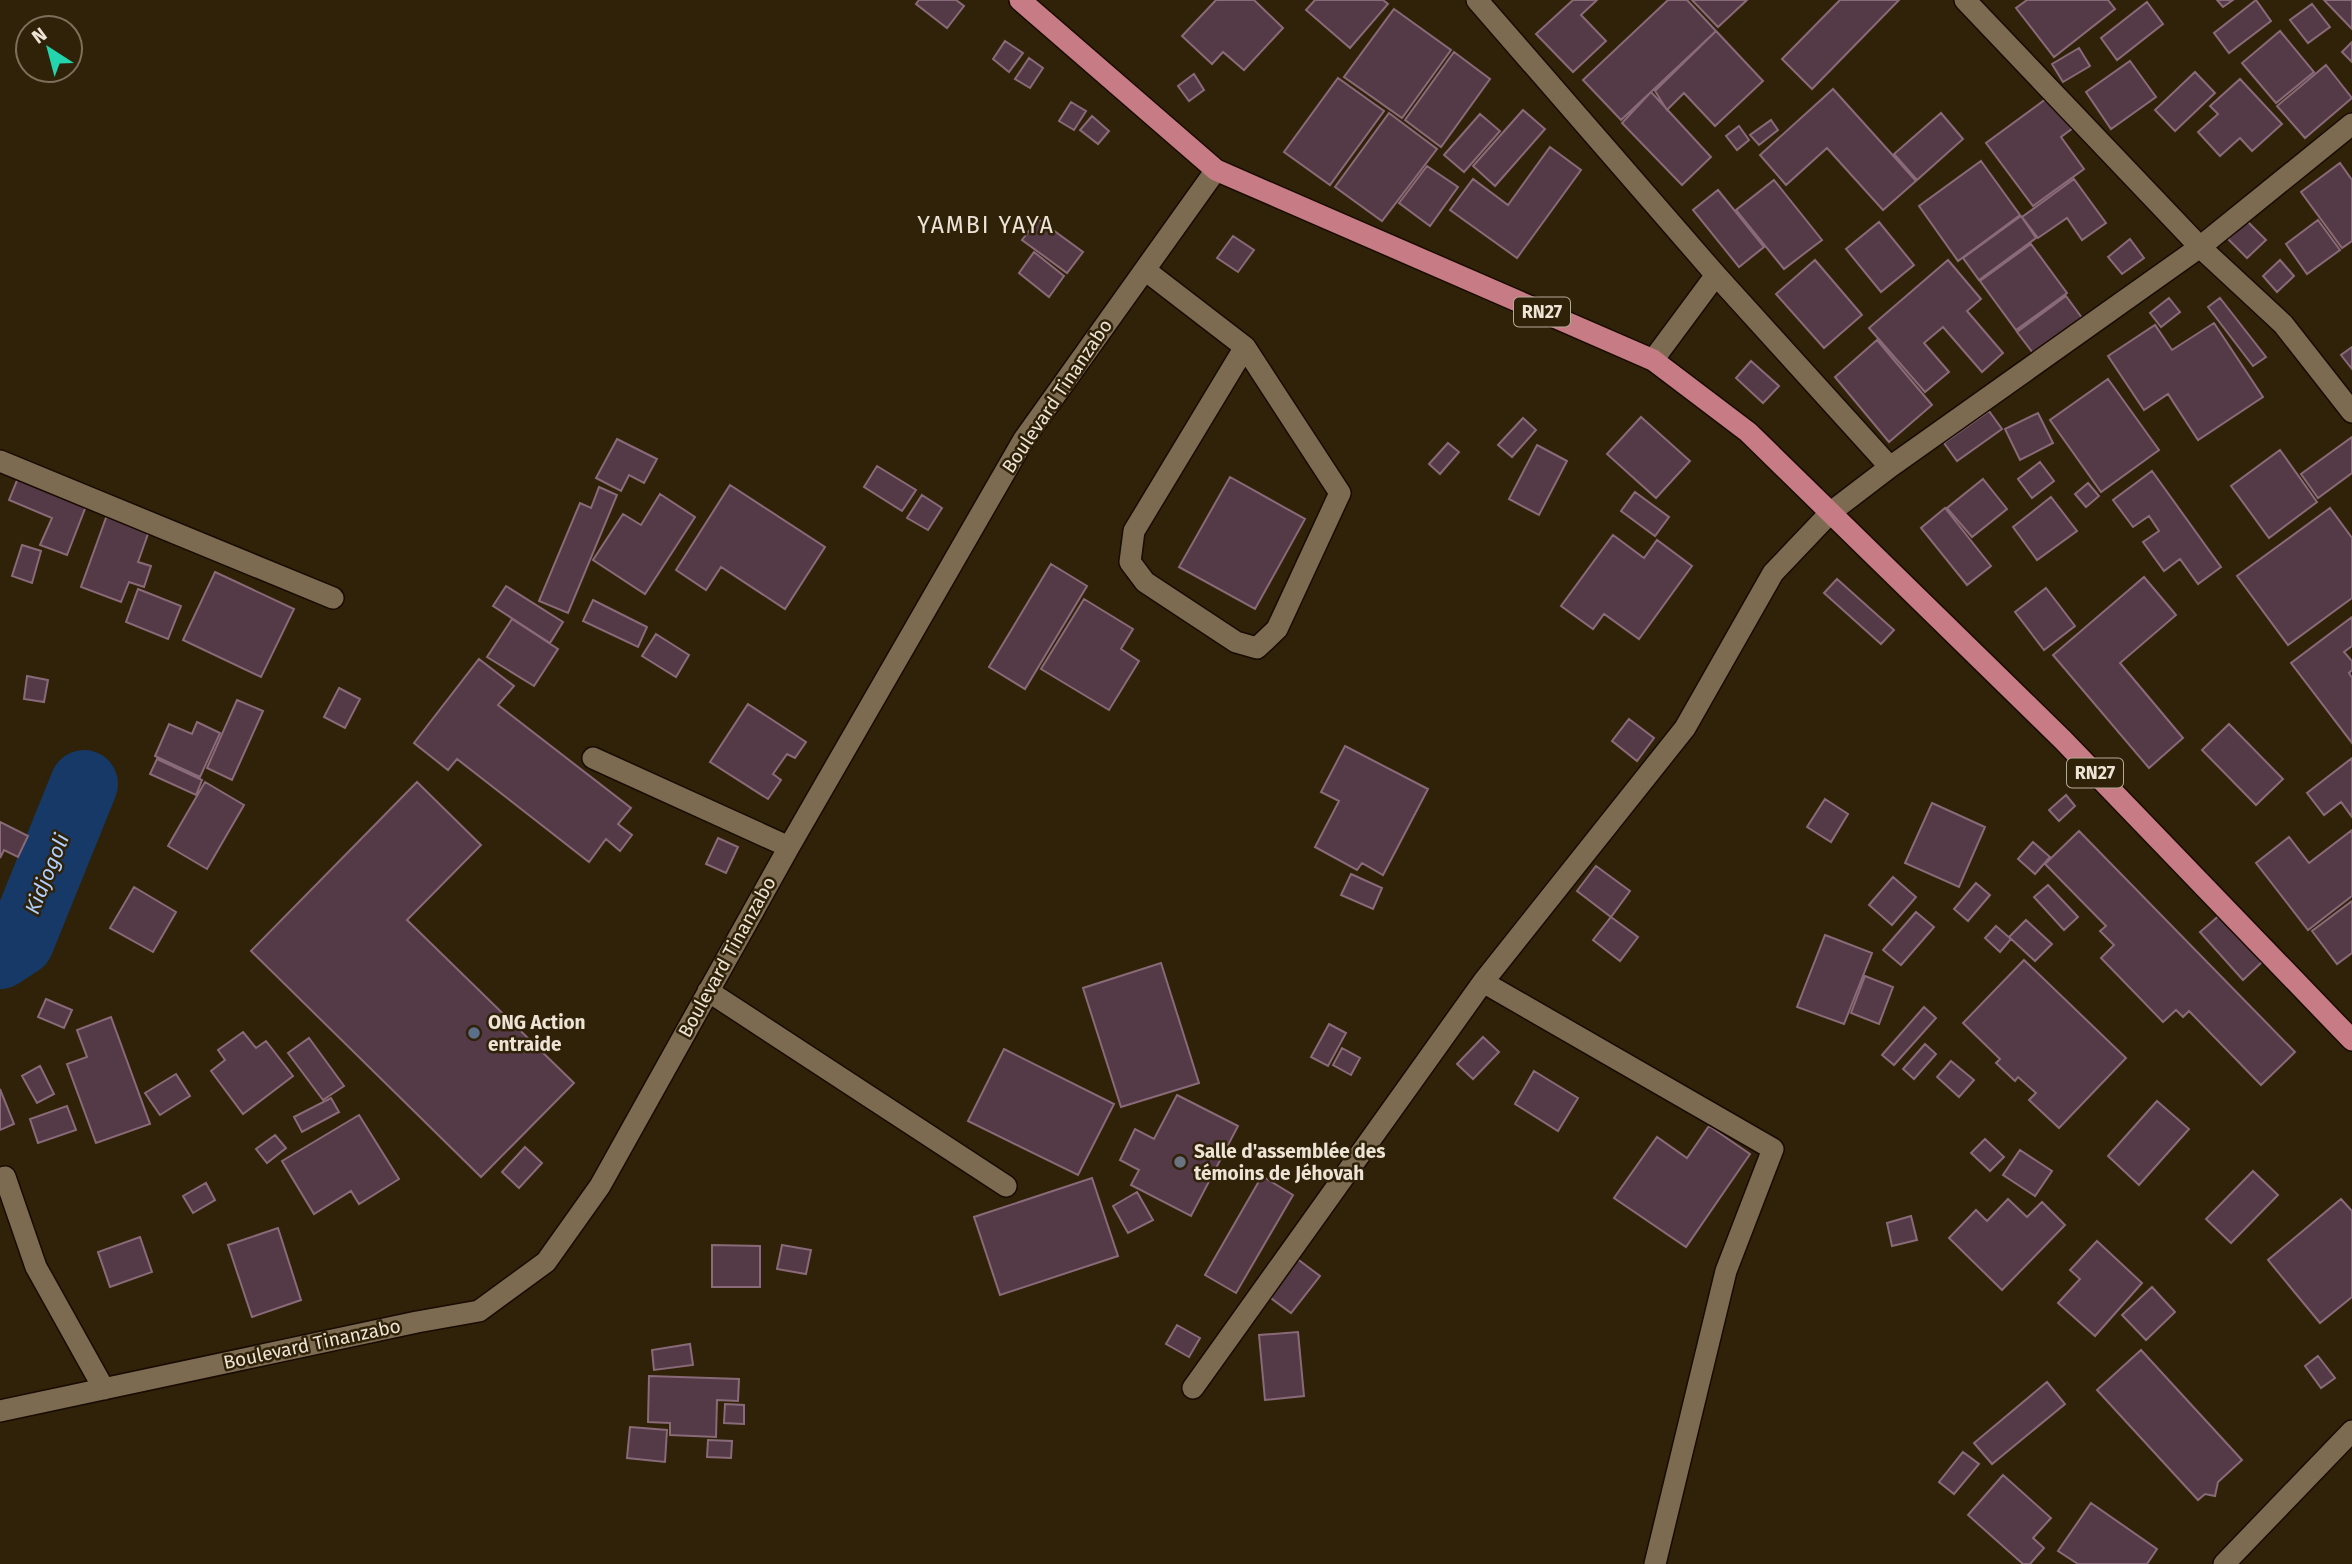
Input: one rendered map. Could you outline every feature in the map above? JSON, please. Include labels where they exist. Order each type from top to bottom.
[{"type":"main road","name":"RN27","points":[[1020,0],[1216,170],[1653,360],[1748,432],[2063,740],[2352,1040]]},
{"type":"street","points":[[1477,0],[1716,275],[1890,467]]},
{"type":"street","points":[[1965,0],[2200,247],[2283,324],[2352,412]]},
{"type":"street","points":[[1193,1388],[1483,982],[1685,728],[1773,573],[1831,512],[1890,467],[2200,247],[2352,124]]},
{"type":"street","name":"Boulevard Tinanzabo","points":[[0,1411],[478,1311],[546,1262],[600,1185],[789,847],[1024,439],[1216,170]]},
{"type":"street","points":[[1145,270],[1245,347],[1339,493],[1277,629],[1258,648],[1236,642],[1145,582],[1130,562],[1134,531],[1245,347]]},
{"type":"street","points":[[1653,360],[1716,275]]},
{"type":"street","points":[[0,461],[333,598]]},
{"type":"street","points":[[593,758],[789,847]]},
{"type":"street","points":[[1483,982],[1773,1149],[1726,1271],[1655,1564]]},
{"type":"street","points":[[708,991],[1006,1186]]},
{"type":"street","points":[[5,1177],[36,1267],[104,1389]]},
{"type":"street","points":[[2224,1564],[2352,1432]]},
{"type":"building","points":[[919,0],[956,0],[964,6],[947,28],[916,4]]},
{"type":"building","points":[[1216,0],[1254,0],[1283,28],[1244,70],[1223,52],[1212,64],[1182,36]]},
{"type":"building","points":[[1315,0],[1383,0],[1388,4],[1350,48],[1306,10]]},
{"type":"building","points":[[1573,0],[1597,0],[1581,15],[1606,41],[1573,72],[1536,34]]},
{"type":"building","points":[[1668,0],[1687,0],[1716,31],[1621,120],[1583,80]]},
{"type":"building","points":[[1692,0],[1747,0],[1718,27]]},
{"type":"building","points":[[1840,0],[1899,0],[1812,89],[1782,59]]},
{"type":"building","points":[[2027,0],[2108,0],[2115,9],[2054,57],[2016,8]]},
{"type":"building","points":[[2217,0],[2233,0],[2223,7]]},
{"type":"building","points":[[2256,0],[2271,21],[2229,53],[2214,33]]},
{"type":"building","points":[[2324,0],[2352,0],[2352,29]]},
{"type":"building","points":[[2147,2],[2163,24],[2117,60],[2101,38]]},
{"type":"building","points":[[2312,4],[2330,27],[2308,43],[2290,20]]},
{"type":"building","points":[[1394,9],[1451,50],[1402,118],[1344,77]]},
{"type":"building","points":[[1716,31],[1763,81],[1715,126],[1684,93],[1667,110],[1655,91]]},
{"type":"building","points":[[2280,31],[2314,72],[2276,103],[2242,63]]},
{"type":"building","points":[[1005,41],[1023,53],[1009,72],[993,59]]},
{"type":"building","points":[[2352,42],[2352,62],[2342,52]]},
{"type":"building","points":[[2079,48],[2090,66],[2063,82],[2052,64]]},
{"type":"building","points":[[1454,52],[1490,79],[1441,147],[1405,120]]},
{"type":"building","points":[[1029,58],[1043,68],[1030,88],[1015,79]]},
{"type":"building","points":[[2130,61],[2156,97],[2111,129],[2086,92]]},
{"type":"building","points":[[2326,65],[2352,98],[2305,138],[2277,106]]},
{"type":"building","points":[[2195,72],[2215,93],[2175,131],[2155,110]]},
{"type":"building","points":[[1194,74],[1204,90],[1189,101],[1178,86]]},
{"type":"building","points":[[1338,78],[1384,111],[1330,185],[1284,152]]},
{"type":"building","points":[[2240,79],[2282,124],[2252,151],[2240,138],[2220,156],[2198,132],[2218,114],[2210,106]]},
{"type":"building","points":[[1833,89],[1916,181],[1883,210],[1827,148],[1786,185],[1760,155]]},
{"type":"building","points":[[1651,92],[1711,157],[1682,185],[1622,123]]},
{"type":"building","points":[[2050,96],[2073,128],[2061,137],[2084,169],[2033,206],[1986,143]]},
{"type":"building","points":[[1071,102],[1086,111],[1074,130],[1059,121]]},
{"type":"building","points":[[1523,110],[1545,129],[1495,186],[1473,166]]},
{"type":"building","points":[[1389,113],[1437,149],[1382,221],[1335,187]]},
{"type":"building","points":[[1941,113],[1963,139],[1917,180],[1894,154]]},
{"type":"building","points":[[1480,114],[1500,131],[1464,172],[1444,155]]},
{"type":"building","points":[[1092,116],[1109,131],[1098,144],[1080,130]]},
{"type":"building","points":[[1771,120],[1778,130],[1759,145],[1750,135]]},
{"type":"building","points":[[1739,126],[1749,140],[1737,150],[1726,136]]},
{"type":"building","points":[[1550,147],[1581,170],[1517,258],[1450,210],[1473,179],[1508,205]]},
{"type":"building","points":[[1981,161],[2020,215],[1958,261],[1919,206]]},
{"type":"building","points":[[2340,163],[2352,180],[2352,241],[2342,248],[2301,192]]},
{"type":"building","points":[[1427,166],[1458,187],[1430,226],[1399,203]]},
{"type":"building","points":[[2074,179],[2106,223],[2082,240],[2067,218],[2038,238],[2022,217]]},
{"type":"building","points":[[1774,180],[1822,240],[1784,269],[1736,210]]},
{"type":"building","points":[[1718,190],[1764,247],[1739,267],[1693,210]]},
{"type":"building","points":[[2021,216],[2036,238],[1979,280],[1963,258]]},
{"type":"building","points":[[1038,219],[1083,252],[1067,273],[1022,240]]},
{"type":"building","points":[[2318,220],[2340,250],[2307,274],[2286,244]]},
{"type":"building","points":[[2247,221],[2266,240],[2247,258],[2228,239]]},
{"type":"building","points":[[1879,222],[1914,265],[1881,292],[1846,249]]},
{"type":"building","points":[[1233,236],[1254,250],[1238,272],[1217,258]]},
{"type":"building","points":[[2130,239],[2144,258],[2122,274],[2108,257]]},
{"type":"building","points":[[2031,244],[2067,293],[2016,330],[1980,281]]},
{"type":"building","points":[[1034,252],[1064,276],[1049,297],[1019,273]]},
{"type":"building","points":[[1815,260],[1862,315],[1824,348],[1776,294]]},
{"type":"building","points":[[1948,260],[1981,299],[1967,311],[2003,353],[1982,372],[1943,327],[1924,343],[1949,372],[1925,392],[1869,328]]},
{"type":"building","points":[[2280,260],[2294,276],[2277,292],[2263,276]]},
{"type":"building","points":[[2066,296],[2085,322],[2036,357],[2017,332]]},
{"type":"building","points":[[2169,298],[2180,312],[2161,327],[2150,313]]},
{"type":"building","points":[[2220,298],[2266,357],[2253,366],[2208,307]]},
{"type":"building","points":[[2214,323],[2263,397],[2198,440],[2168,394],[2144,410],[2108,356],[2155,325],[2172,350]]},
{"type":"building","points":[[1877,340],[1932,405],[1889,442],[1835,377]]},
{"type":"building","points":[[2352,347],[2352,369],[2341,355]]},
{"type":"building","points":[[1751,361],[1779,386],[1763,403],[1736,378]]},
{"type":"building","points":[[2108,379],[2159,450],[2101,492],[2050,420]]},
{"type":"building","points":[[1989,411],[2002,429],[1957,461],[1944,443]]},
{"type":"building","points":[[2038,413],[2053,443],[2020,460],[2005,429]]},
{"type":"building","points":[[1641,417],[1690,461],[1656,498],[1607,454]]},
{"type":"building","points":[[1523,418],[1536,430],[1512,457],[1498,445]]},
{"type":"building","points":[[2352,437],[2352,473],[2318,498],[2301,474]]},
{"type":"building","points":[[617,439],[657,459],[644,483],[629,475],[621,491],[596,478]]},
{"type":"building","points":[[1448,443],[1459,452],[1440,474],[1429,464]]},
{"type":"building","points":[[1537,445],[1567,461],[1539,515],[1509,499]]},
{"type":"building","points":[[2280,450],[2317,502],[2269,538],[2231,486]]},
{"type":"building","points":[[2040,462],[2054,481],[2032,498],[2018,479]]},
{"type":"building","points":[[877,466],[916,490],[902,511],[864,487]]},
{"type":"building","points":[[2152,471],[2221,567],[2198,584],[2180,559],[2164,571],[2143,542],[2159,531],[2149,516],[2133,527],[2113,500]]},
{"type":"building","points":[[20,473],[88,501],[67,555],[40,545],[52,518],[9,500]]},
{"type":"building","points":[[1230,477],[1305,519],[1255,609],[1179,567]]},
{"type":"building","points":[[1983,479],[2007,509],[1972,537],[1947,508]]},
{"type":"building","points":[[2088,483],[2099,496],[2086,507],[2075,494]]},
{"type":"building","points":[[730,485],[825,547],[785,609],[721,567],[706,590],[676,570]]},
{"type":"building","points":[[599,487],[617,495],[568,613],[539,601],[580,503],[591,508]]},
{"type":"building","points":[[1635,492],[1669,517],[1655,536],[1621,511]]},
{"type":"building","points":[[660,494],[695,517],[645,594],[593,560],[623,514],[641,525]]},
{"type":"building","points":[[922,495],[942,508],[928,530],[907,518]]},
{"type":"building","points":[[2051,497],[2077,531],[2037,560],[2013,527]]},
{"type":"building","points":[[1945,508],[1991,566],[1967,585],[1921,528]]},
{"type":"building","points":[[2330,508],[2352,538],[2352,598],[2288,645],[2237,576]]},
{"type":"building","points":[[107,515],[149,531],[138,562],[151,566],[144,587],[129,582],[121,602],[81,587]]},
{"type":"building","points":[[1613,535],[1644,558],[1657,540],[1692,566],[1639,639],[1604,614],[1593,629],[1561,606]]},
{"type":"building","points":[[22,545],[41,551],[32,583],[12,576]]},
{"type":"building","points":[[1051,564],[1087,586],[1025,689],[989,667]]},
{"type":"building","points":[[215,572],[294,609],[261,677],[183,640]]},
{"type":"building","points":[[2144,577],[2176,615],[2120,663],[2183,738],[2149,768],[2053,655]]},
{"type":"building","points":[[1837,579],[1894,630],[1881,644],[1824,593]]},
{"type":"building","points":[[506,586],[563,622],[550,643],[493,606]]},
{"type":"building","points":[[2046,588],[2075,626],[2044,650],[2015,612]]},
{"type":"building","points":[[138,589],[181,606],[168,639],[126,622]]},
{"type":"building","points":[[1084,599],[1133,629],[1121,649],[1139,661],[1109,710],[1041,669]]},
{"type":"building","points":[[593,600],[647,627],[638,647],[583,621]]},
{"type":"building","points":[[2352,617],[2352,646],[2344,652],[2352,661],[2352,670],[2349,673],[2352,678],[2352,743],[2291,663]]},
{"type":"building","points":[[512,619],[558,649],[534,686],[487,657]]},
{"type":"building","points":[[656,634],[689,655],[676,677],[642,656]]},
{"type":"building","points":[[479,659],[514,686],[498,705],[631,808],[618,824],[632,835],[620,851],[606,839],[589,862],[457,759],[448,770],[414,743]]},
{"type":"building","points":[[27,676],[48,680],[44,702],[24,699]]},
{"type":"building","points":[[339,688],[360,699],[345,728],[324,717]]},
{"type":"building","points":[[237,700],[263,711],[232,780],[207,768]]},
{"type":"building","points":[[748,704],[806,742],[795,758],[787,754],[773,774],[781,780],[768,799],[710,762]]},
{"type":"building","points":[[1629,719],[1654,738],[1637,761],[1612,741]]},
{"type":"building","points":[[197,722],[220,733],[200,777],[155,756],[169,724],[192,734]]},
{"type":"building","points":[[2229,724],[2283,779],[2256,805],[2202,750]]},
{"type":"building","points":[[1345,746],[1428,789],[1383,875],[1362,863],[1357,870],[1315,847],[1339,801],[1321,792]]},
{"type":"building","points":[[2352,758],[2352,817],[2341,802],[2324,815],[2307,793]]},
{"type":"building","points":[[157,759],[202,780],[196,795],[150,774]]},
{"type":"building","points":[[205,782],[244,805],[207,869],[168,846]]},
{"type":"building","points":[[417,782],[481,845],[407,920],[574,1083],[481,1177],[251,951]]},
{"type":"building","points":[[2066,795],[2075,806],[2059,821],[2049,810]]},
{"type":"building","points":[[1825,799],[1848,814],[1831,842],[1807,827]]},
{"type":"building","points":[[1932,803],[1985,827],[1959,887],[1905,863]]},
{"type":"building","points":[[0,822],[28,836],[18,857],[4,850],[0,858]]},
{"type":"building","points":[[2352,830],[2352,896],[2308,930],[2256,863],[2289,837],[2309,863]]},
{"type":"building","points":[[2079,831],[2295,1052],[2261,1085],[2189,1011],[2183,1017],[2176,1010],[2163,1022],[2101,958],[2114,945],[2100,931],[2106,926],[2045,864]]},
{"type":"building","points":[[718,838],[738,847],[726,873],[706,864]]},
{"type":"building","points":[[2033,842],[2050,857],[2035,874],[2018,859]]},
{"type":"building","points":[[1596,866],[1630,891],[1611,917],[1577,891]]},
{"type":"building","points":[[1351,874],[1382,888],[1373,909],[1341,895]]},
{"type":"building","points":[[1893,877],[1916,897],[1892,925],[1869,905]]},
{"type":"building","points":[[1976,883],[1990,895],[1968,921],[1954,909]]},
{"type":"building","points":[[2048,885],[2078,917],[2064,930],[2034,897]]},
{"type":"building","points":[[134,887],[176,912],[153,952],[110,928]]},
{"type":"building","points":[[2352,901],[2352,953],[2337,964],[2312,931]]},
{"type":"building","points":[[1916,912],[1934,927],[1901,965],[1883,950]]},
{"type":"building","points":[[2221,914],[2263,961],[2243,980],[2200,932]]},
{"type":"building","points":[[1611,917],[1638,937],[1620,961],[1593,940]]},
{"type":"building","points":[[2026,920],[2052,944],[2035,961],[2009,937]]},
{"type":"building","points":[[1996,926],[2011,939],[2000,952],[1985,938]]},
{"type":"building","points":[[1825,935],[1872,953],[1844,1024],[1797,1007]]},
{"type":"building","points":[[2024,960],[2126,1058],[2059,1128],[2029,1100],[2036,1093],[2018,1077],[2015,1081],[1996,1063],[2000,1059],[1963,1023]]},
{"type":"building","points":[[1161,963],[1199,1083],[1121,1107],[1083,988]]},
{"type":"building","points":[[1865,976],[1893,987],[1879,1024],[1851,1013]]},
{"type":"building","points":[[46,999],[72,1010],[64,1028],[38,1017]]},
{"type":"building","points":[[1924,1007],[1936,1018],[1894,1065],[1882,1055]]},
{"type":"building","points":[[111,1017],[150,1124],[96,1143],[67,1064],[87,1057],[77,1030]]},
{"type":"building","points":[[1329,1024],[1346,1033],[1328,1066],[1311,1057]]},
{"type":"building","points":[[243,1032],[256,1048],[266,1041],[293,1076],[243,1114],[211,1071],[225,1060],[218,1050]]},
{"type":"building","points":[[1483,1037],[1499,1052],[1473,1079],[1457,1064]]},
{"type":"building","points":[[309,1038],[344,1086],[323,1100],[288,1053]]},
{"type":"building","points":[[1925,1044],[1936,1054],[1914,1079],[1903,1069]]},
{"type":"building","points":[[1342,1048],[1360,1058],[1351,1075],[1333,1065]]},
{"type":"building","points":[[1004,1049],[1114,1104],[1078,1175],[968,1121]]},
{"type":"building","points":[[1951,1061],[1974,1080],[1959,1097],[1937,1077]]},
{"type":"building","points":[[40,1066],[54,1094],[37,1103],[22,1076]]},
{"type":"building","points":[[1534,1071],[1578,1098],[1558,1131],[1515,1104]]},
{"type":"building","points":[[176,1074],[190,1096],[160,1115],[145,1093]]},
{"type":"building","points":[[0,1089],[14,1124],[0,1130]]},
{"type":"building","points":[[1177,1095],[1238,1126],[1191,1216],[1131,1185],[1139,1170],[1120,1160],[1135,1129],[1154,1139]]},
{"type":"building","points":[[331,1098],[339,1112],[302,1132],[294,1117]]},
{"type":"building","points":[[2157,1101],[2189,1129],[2139,1185],[2108,1156]]},
{"type":"building","points":[[67,1106],[76,1130],[38,1143],[30,1119]]},
{"type":"building","points":[[359,1115],[399,1179],[359,1204],[351,1191],[314,1214],[282,1161]]},
{"type":"building","points":[[1709,1126],[1750,1154],[1686,1247],[1614,1198],[1657,1137],[1687,1158]]},
{"type":"building","points":[[275,1135],[286,1148],[267,1163],[256,1149]]},
{"type":"building","points":[[1985,1139],[2004,1157],[1990,1171],[1971,1153]]},
{"type":"building","points":[[525,1147],[542,1163],[519,1188],[502,1172]]},
{"type":"building","points":[[2020,1150],[2052,1171],[2035,1196],[2003,1175]]},
{"type":"building","points":[[2253,1171],[2278,1195],[2231,1243],[2206,1219]]},
{"type":"building","points":[[1262,1176],[1293,1195],[1236,1293],[1205,1275]]},
{"type":"building","points":[[1092,1178],[1118,1256],[1000,1295],[974,1217]]},
{"type":"building","points":[[206,1183],[215,1200],[193,1213],[183,1196]]},
{"type":"building","points":[[1137,1192],[1153,1220],[1128,1233],[1113,1206]]},
{"type":"building","points":[[2008,1199],[2027,1217],[2042,1202],[2065,1225],[2002,1290],[1949,1238],[1976,1210],[1987,1221]]},
{"type":"building","points":[[2341,1199],[2352,1211],[2352,1297],[2320,1323],[2268,1260]]},
{"type":"building","points":[[1911,1216],[1917,1240],[1892,1246],[1887,1223]]},
{"type":"building","points":[[278,1228],[301,1300],[252,1317],[228,1245]]},
{"type":"building","points":[[140,1237],[152,1272],[110,1287],[98,1252]]},
{"type":"building","points":[[2097,1241],[2142,1283],[2095,1336],[2058,1303],[2080,1279],[2070,1270]]},
{"type":"building","points":[[712,1245],[760,1246],[760,1287],[712,1287]]},
{"type":"building","points":[[782,1245],[811,1250],[806,1274],[777,1269]]},
{"type":"building","points":[[1296,1258],[1320,1276],[1291,1313],[1268,1296]]},
{"type":"building","points":[[2152,1287],[2175,1312],[2146,1340],[2122,1315]]},
{"type":"building","points":[[1177,1325],[1200,1338],[1189,1357],[1166,1344]]},
{"type":"building","points":[[1298,1332],[1304,1396],[1265,1400],[1259,1335]]},
{"type":"building","points":[[690,1344],[693,1365],[654,1370],[652,1350]]},
{"type":"building","points":[[2141,1350],[2242,1460],[2218,1482],[2215,1496],[2205,1494],[2198,1500],[2097,1390]]},
{"type":"building","points":[[2318,1356],[2335,1378],[2321,1388],[2305,1366]]},
{"type":"building","points":[[649,1376],[739,1379],[738,1401],[717,1400],[716,1437],[670,1435],[670,1423],[648,1422]]},
{"type":"building","points":[[2047,1382],[2065,1404],[1992,1464],[1974,1443]]},
{"type":"building","points":[[725,1404],[744,1405],[744,1424],[724,1423]]},
{"type":"building","points":[[630,1427],[667,1430],[665,1462],[627,1458]]},
{"type":"building","points":[[708,1440],[732,1441],[731,1458],[707,1457]]},
{"type":"building","points":[[1963,1452],[1979,1464],[1954,1494],[1939,1482]]},
{"type":"building","points":[[2003,1475],[2051,1518],[2033,1538],[2044,1548],[2030,1564],[2023,1564],[1968,1515]]},
{"type":"building","points":[[2091,1503],[2157,1549],[2147,1564],[2078,1564],[2058,1551]]},
{"type":"waterway","name":"Kidjogoli","points":[[0,955],[20,942],[84,784]]},
{"type":"place","name":"ONG Action entraide","points":[[474,1033]]},
{"type":"place","name":"Salle d'assemblée des témoins de Jéhovah","points":[[1180,1162]]},
{"type":"district","name":"YAMBI YAYA","points":[[986,225]]}]
